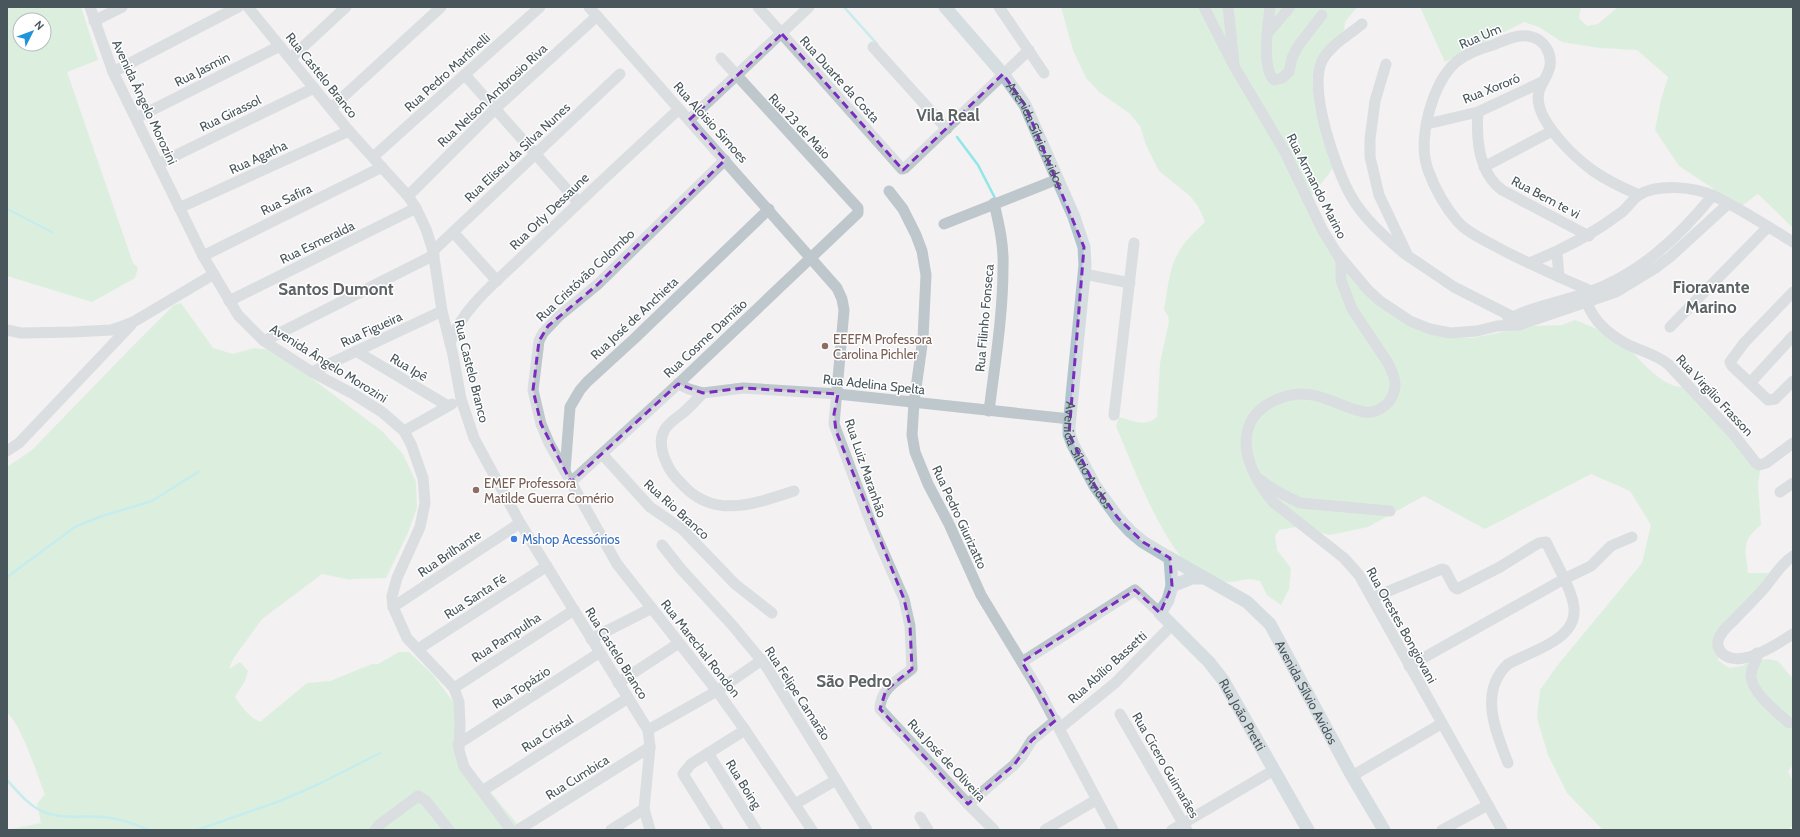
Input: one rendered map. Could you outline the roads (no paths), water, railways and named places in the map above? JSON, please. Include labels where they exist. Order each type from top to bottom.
[{"type":"main road","name":"Avenida Sílvio Avidos","points":[[944,7],[1003,74],[1025,105],[1082,239],[1085,256],[1084,274],[1069,434],[1073,445],[1095,486],[1118,518],[1143,542],[1247,602],[1270,624],[1352,776],[1384,830]]},
{"type":"main road","points":[[1160,613],[1168,600],[1172,586],[1170,558]]},
{"type":"main road","points":[[1172,586],[1192,578],[1203,578]]},
{"type":"main road","name":"Rua João Pretti","points":[[1160,613],[1171,626],[1205,658],[1223,680],[1308,830]]},
{"type":"street","name":"Avenida Ângelo Morozini","points":[[90,7],[113,72],[203,256],[242,321],[264,341],[312,372],[369,403],[404,431],[420,464],[425,503],[420,527],[397,578],[392,596],[393,607],[407,638],[454,688],[459,702],[460,715],[458,744],[464,767],[511,830]]},
{"type":"street","points":[[94,21],[122,7]]},
{"type":"street","points":[[113,72],[238,7]]},
{"type":"street","name":"Rua Castelo Branco","points":[[248,7],[349,131],[408,196],[426,228],[433,253],[442,312],[450,343],[461,399],[474,438],[520,523],[648,730],[650,747],[644,809],[650,830]]},
{"type":"street","points":[[259,19],[260,7]]},
{"type":"street","points":[[291,58],[346,7]]},
{"type":"street","points":[[331,108],[441,7]]},
{"type":"street","name":"Rua Pedro Martinelli","points":[[373,157],[539,7]]},
{"type":"street","name":"Rua Aloisio Simoes","points":[[589,7],[726,160],[810,258]]},
{"type":"street","name":"Rua Duarte da Costa","points":[[758,7],[902,169],[905,168],[947,129]]},
{"type":"street","points":[[689,120],[782,34],[808,7]]},
{"type":"street","points":[[999,7],[1044,73]]},
{"type":"street","name":"Rua Armando Marino","points":[[1204,7],[1234,66],[1286,152],[1323,231],[1336,252],[1368,290],[1380,301],[1410,321],[1430,329],[1450,333],[1477,331],[1516,321],[1587,296],[1617,281],[1661,250],[1690,223],[1712,195]]},
{"type":"street","points":[[1228,7],[1234,66]]},
{"type":"street","points":[[1270,7],[1266,34],[1268,70],[1271,77],[1277,80],[1289,72],[1292,58],[1298,46],[1322,15]]},
{"type":"street","points":[[1266,34],[1290,7]]},
{"type":"street","name":"Rua Nelson Ambrosio Riva","points":[[408,196],[495,109],[597,16]]},
{"type":"street","points":[[1362,24],[1332,48],[1322,61],[1318,89],[1324,126],[1342,177],[1351,196],[1375,226],[1408,256],[1454,287],[1516,321]]},
{"type":"street","name":"Rua Um","points":[[1542,82],[1550,67],[1550,60],[1547,49],[1543,43],[1533,37],[1522,35],[1516,36],[1474,52],[1455,63],[1445,75],[1429,110],[1425,149],[1428,169],[1438,192],[1447,207],[1469,232],[1529,264],[1559,277],[1587,296]]},
{"type":"street","name":"Rua Jasmin","points":[[136,118],[280,46]]},
{"type":"street","points":[[873,47],[947,129],[1029,50]]},
{"type":"street","name":"Rua 23 de Maio","points":[[721,58],[858,208],[858,213]]},
{"type":"street","points":[[1386,64],[1375,101],[1370,139],[1370,157],[1379,195],[1408,256]]},
{"type":"street","name":"Rua Eliseu da Silva Nunes","points":[[264,341],[433,253],[453,232],[620,74]]},
{"type":"street","points":[[465,75],[578,202]]},
{"type":"street","points":[[1542,82],[1538,97],[1539,105],[1552,131],[1592,170],[1639,195]]},
{"type":"street","name":"Rua Xororó","points":[[1427,124],[1478,112],[1542,82]]},
{"type":"street","name":"Rua Girassol","points":[[158,164],[314,88]]},
{"type":"street","name":"Rua Orly Dessaune","points":[[450,343],[462,318],[497,281],[578,202],[679,109]]},
{"type":"street","name":"Rua Bem te vi","points":[[1478,112],[1480,152],[1484,167],[1493,183],[1502,190],[1589,236]]},
{"type":"street","name":"Rua Agatha","points":[[179,208],[349,131]]},
{"type":"street","points":[[1484,167],[1552,131]]},
{"type":"street","name":"Rua Cristóvão Colombo","points":[[570,482],[549,443],[541,424],[533,390],[539,341],[543,333],[559,316],[597,285],[726,160]]},
{"type":"street","name":"Rua Safira","points":[[203,256],[382,167]]},
{"type":"street","points":[[944,224],[994,203],[1058,180]]},
{"type":"street","points":[[1529,264],[1557,253],[1589,236],[1624,210],[1639,195],[1654,190],[1679,187],[1712,195],[1793,242]]},
{"type":"street","name":"Rua Pedro Giurizatto","points":[[890,190],[903,209],[916,235],[922,251],[926,275],[923,338],[914,402],[913,444],[928,484],[949,524],[981,595],[1058,724],[1096,800],[1113,830]]},
{"type":"street","name":"Rua Filinho Fonseca","points":[[989,411],[997,350],[1003,266],[1000,229],[994,203]]},
{"type":"street","name":"Rua Armando Marino","points":[[1587,296],[1616,292],[1657,267],[1728,204]]},
{"type":"street","name":"Rua Esmeralda","points":[[229,301],[416,208]]},
{"type":"street","name":"Rua José de Anchieta","points":[[565,471],[570,407],[587,382],[768,209]]},
{"type":"street","name":"Rua Cosme Damião","points":[[570,482],[678,384],[858,213]]},
{"type":"street","points":[[1670,327],[1768,227]]},
{"type":"street","points":[[453,232],[497,281]]},
{"type":"street","points":[[1114,415],[1134,242]]},
{"type":"street","name":"Rua Orestes Bongiovani","points":[[1336,252],[1341,261],[1341,280],[1352,309],[1388,363],[1392,373],[1395,387],[1393,395],[1385,406],[1369,412],[1354,409],[1309,395],[1283,397],[1266,405],[1253,417],[1248,425],[1246,440],[1251,466],[1273,502],[1352,566],[1372,598],[1441,724],[1502,830]]},
{"type":"street","points":[[1557,253],[1559,277]]},
{"type":"street","name":"Rua Luiz Maranhão","points":[[810,258],[837,288],[843,303],[844,310],[838,394],[834,414],[836,431],[872,526],[904,599],[910,626],[912,669],[886,690],[881,698],[880,709]]},
{"type":"street","points":[[9,334],[112,330],[136,321],[214,274]]},
{"type":"street","points":[[1084,274],[1130,283]]},
{"type":"street","points":[[1793,292],[1744,343],[1730,362],[1732,366],[1768,400],[1771,401],[1793,381]]},
{"type":"street","name":"Rua Virgílio Frasson","points":[[1587,296],[1593,317],[1610,333],[1623,342],[1658,356],[1669,365],[1759,465],[1766,463],[1793,443]]},
{"type":"street","name":"Rua Figueira","points":[[312,372],[442,312]]},
{"type":"street","points":[[7,451],[19,443],[136,321]]},
{"type":"street","points":[[1750,383],[1793,336]]},
{"type":"street","name":"Rua Ipê","points":[[356,351],[448,406]]},
{"type":"street","name":"Rua Adelina Spelta","points":[[678,384],[703,393],[743,388],[838,394],[1070,419]]},
{"type":"street","points":[[703,393],[670,424],[662,436],[661,445],[664,457],[670,470],[687,490],[702,500],[715,505],[727,507],[765,501],[794,491]]},
{"type":"street","points":[[404,431],[461,399]]},
{"type":"street","name":"Rua Rio Branco","points":[[602,454],[650,507],[682,529],[736,584],[772,613]]},
{"type":"street","points":[[1256,476],[1276,491],[1300,503],[1390,511]]},
{"type":"street","name":"Rua Marechal Rondon","points":[[570,482],[617,564],[717,691],[812,830]]},
{"type":"street","points":[[1780,492],[1793,483]]},
{"type":"street","name":"Rua Brilhante","points":[[393,607],[520,523]]},
{"type":"street","points":[[1409,666],[1564,579],[1591,566],[1606,550],[1617,543],[1632,537]]},
{"type":"street","points":[[1372,598],[1442,569],[1445,570],[1454,587],[1457,589],[1500,567],[1532,547],[1543,542],[1547,545],[1574,602],[1572,622],[1569,628],[1549,644],[1508,664],[1502,670],[1495,683],[1492,707],[1493,723],[1508,763]]},
{"type":"street","name":"Rua Felipe Camarão","points":[[662,545],[684,573],[762,660],[867,830]]},
{"type":"street","points":[[1793,556],[1785,562],[1767,585],[1722,632],[1717,643],[1720,651],[1730,658],[1741,660],[1793,634]]},
{"type":"street","name":"Rua Santa Fé","points":[[418,650],[547,566]]},
{"type":"street","points":[[1022,662],[1136,590],[1160,613]]},
{"type":"street","points":[[591,639],[652,608]]},
{"type":"street","name":"Rua Pampulha","points":[[454,688],[574,610]]},
{"type":"street","name":"Rua Abílio Bassetti","points":[[968,804],[1014,765],[1022,756],[1032,740],[1058,724],[1115,683],[1171,626]]},
{"type":"street","points":[[618,683],[679,643]]},
{"type":"street","name":"Rua Topázio","points":[[458,744],[599,653]]},
{"type":"street","points":[[1757,653],[1757,660],[1752,667],[1751,677],[1755,690],[1789,723]]},
{"type":"street","points":[[648,730],[717,691],[762,660]]},
{"type":"street","name":"Rua Cristal","points":[[482,791],[628,698]]},
{"type":"street","name":"Rua José de Oliveira","points":[[880,709],[990,829]]},
{"type":"street","name":"Rua Cícero Guimarães","points":[[1120,714],[1185,827]]},
{"type":"street","points":[[1352,776],[1441,724]]},
{"type":"street","name":"Rua Boing","points":[[718,830],[683,774],[691,764],[745,730]]},
{"type":"street","name":"Rua Cumbica","points":[[518,830],[650,747]]},
{"type":"street","name":"Rua Boing","points":[[708,753],[756,830]]},
{"type":"street","points":[[1172,830],[1185,827],[1274,770]]},
{"type":"street","points":[[795,804],[836,780]]},
{"type":"street","points":[[375,830],[378,825],[418,796],[426,801],[449,830]]},
{"type":"street","points":[[1045,830],[1096,800]]},
{"type":"street","points":[[1442,830],[1488,806]]},
{"type":"street","points":[[611,830],[644,809]]},
{"type":"street","points":[[920,817],[928,830]]},
{"type":"waterway","points":[[844,7],[877,44]]},
{"type":"waterway","points":[[957,137],[978,165],[996,200]]},
{"type":"waterway","points":[[7,209],[52,232]]},
{"type":"waterway","points":[[7,577],[75,527],[99,517],[152,501],[198,472]]},
{"type":"waterway","points":[[197,830],[280,801],[321,783],[380,753]]},
{"type":"waterway","points":[[7,780],[29,802],[44,812],[66,817],[111,818],[128,822],[149,830]]},
{"type":"place","name":"EEEFM Professora Carolina Pichler","points":[[825,346]]},
{"type":"place","name":"EMEF Professora Matilde Guerra Comério","points":[[476,490]]},
{"type":"place","name":"Mshop Acessórios","points":[[514,539]]},
{"type":"district","name":"Vila Real","points":[[948,115]]},
{"type":"district","name":"Santos Dumont","points":[[336,289]]},
{"type":"district","name":"Fioravante Marino","points":[[1711,297]]},
{"type":"district","name":"São Pedro","points":[[854,681]]}]
